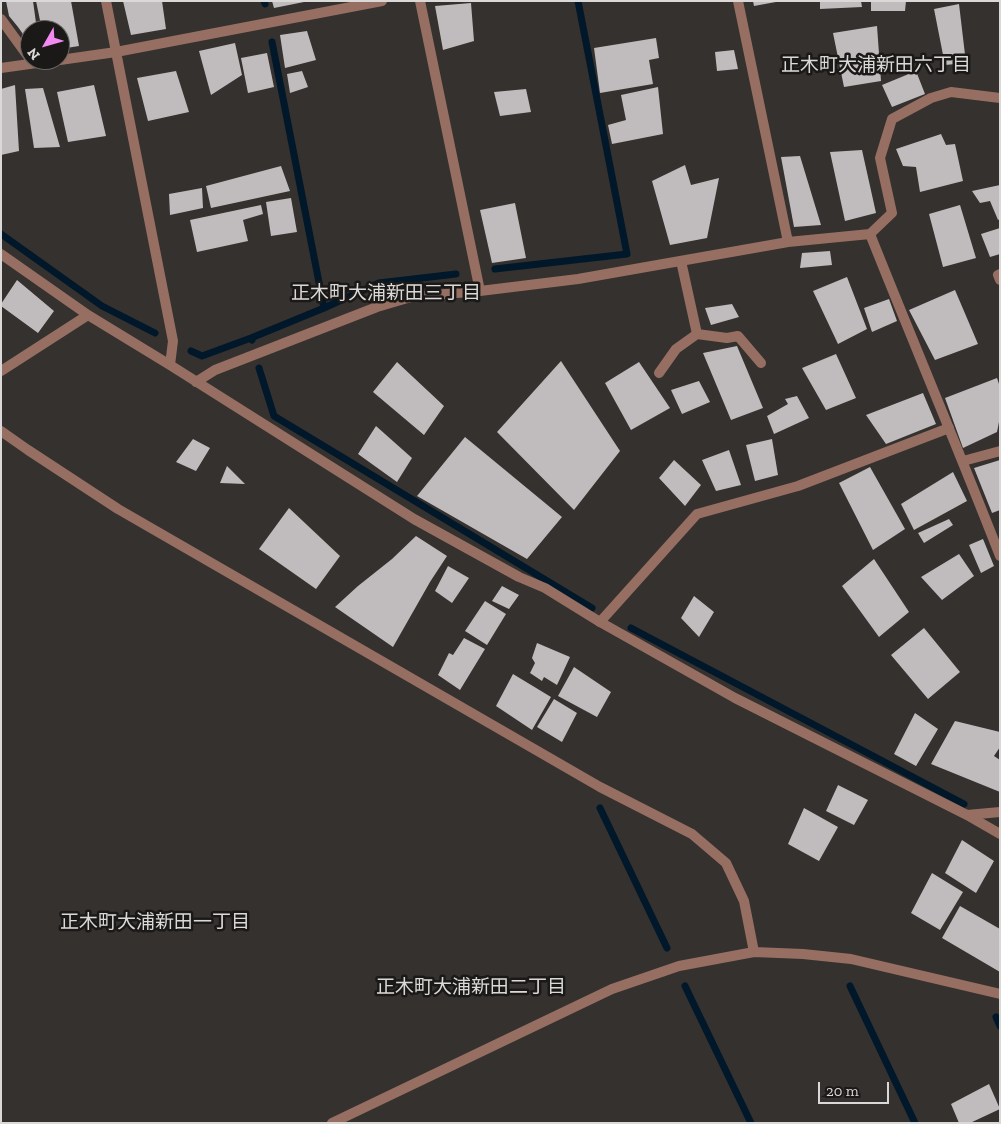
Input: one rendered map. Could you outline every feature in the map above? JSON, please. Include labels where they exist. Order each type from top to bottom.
[{"type":"street","points":[[106,1],[173,341],[170,366]]},
{"type":"street","points":[[70,58],[116,52],[382,1]]},
{"type":"street","points":[[420,1],[480,291]]},
{"type":"street","points":[[738,1],[788,242]]},
{"type":"street","points":[[1,19],[20,45]]},
{"type":"street","points":[[1,68],[20,64]]},
{"type":"street","points":[[196,382],[215,370],[377,307],[411,297],[578,279],[788,242],[870,234],[892,213],[880,158],[892,119],[931,98],[951,92],[1000,98]]},
{"type":"street","points":[[870,234],[1000,556]]},
{"type":"street","points":[[1,254],[88,315],[414,520],[519,577],[545,588],[600,622],[735,698],[968,815],[1000,834]]},
{"type":"street","points":[[681,261],[697,334]]},
{"type":"street","points":[[1000,274],[998,275],[1000,280]]},
{"type":"street","points":[[1,371],[88,315]]},
{"type":"street","points":[[659,373],[676,350],[697,334],[727,338],[738,336],[762,363]]},
{"type":"street","points":[[600,622],[697,514],[798,486],[949,428]]},
{"type":"street","points":[[1,431],[118,509],[600,787],[692,834],[726,863],[744,901],[754,952]]},
{"type":"street","points":[[963,462],[1000,451]]},
{"type":"street","points":[[968,815],[1000,812]]},
{"type":"street","points":[[332,1123],[612,989],[679,966],[754,952],[803,954],[851,959],[1000,994]]},
{"type":"building","points":[[6,1],[33,1],[36,20],[20,20],[20,30],[9,16]]},
{"type":"building","points":[[36,1],[71,1],[79,46],[70,47],[70,20],[40,20]]},
{"type":"building","points":[[123,1],[162,1],[166,29],[131,35]]},
{"type":"building","points":[[272,1],[304,1],[304,2],[274,8]]},
{"type":"building","points":[[753,1],[776,1],[776,2],[754,6]]},
{"type":"building","points":[[820,1],[861,1],[862,7],[820,9]]},
{"type":"building","points":[[871,1],[906,1],[905,11],[871,11]]},
{"type":"building","points":[[471,3],[474,41],[443,50],[435,6]]},
{"type":"building","points":[[959,4],[966,63],[945,65],[934,9]]},
{"type":"building","points":[[877,26],[881,81],[844,87],[833,33]]},
{"type":"building","points":[[307,31],[316,60],[285,68],[280,35]]},
{"type":"building","points":[[656,38],[659,58],[649,60],[653,84],[600,93],[594,48]]},
{"type":"building","points":[[235,43],[242,75],[211,95],[199,51]]},
{"type":"building","points":[[734,50],[738,69],[717,71],[715,52]]},
{"type":"building","points":[[267,53],[274,87],[248,93],[241,58]]},
{"type":"building","points":[[176,71],[189,112],[148,121],[137,78]]},
{"type":"building","points":[[302,71],[308,87],[290,93],[287,74]]},
{"type":"building","points":[[916,71],[925,94],[892,107],[882,85]]},
{"type":"building","points":[[15,85],[19,151],[1,155],[1,89]]},
{"type":"building","points":[[94,85],[106,136],[68,142],[57,92]]},
{"type":"building","points":[[658,87],[663,134],[612,144],[608,125],[626,120],[621,95]]},
{"type":"building","points":[[43,88],[60,147],[34,148],[25,89]]},
{"type":"building","points":[[526,89],[531,112],[500,116],[494,92]]},
{"type":"building","points":[[941,134],[946,145],[955,144],[963,181],[920,192],[916,167],[903,166],[896,149]]},
{"type":"building","points":[[862,150],[876,213],[845,221],[830,152]]},
{"type":"building","points":[[800,156],[821,225],[794,227],[781,157]]},
{"type":"building","points":[[685,165],[691,185],[719,178],[707,238],[670,245],[652,181]]},
{"type":"building","points":[[281,166],[290,191],[211,208],[206,186]]},
{"type":"building","points":[[1000,185],[1000,219],[998,220],[990,201],[980,203],[972,191]]},
{"type":"building","points":[[202,188],[203,208],[170,215],[169,194]]},
{"type":"building","points":[[291,198],[297,232],[271,236],[266,202]]},
{"type":"building","points":[[515,203],[526,258],[492,263],[480,210]]},
{"type":"building","points":[[261,205],[263,214],[243,220],[248,241],[197,252],[190,220]]},
{"type":"building","points":[[960,205],[976,258],[943,267],[929,214]]},
{"type":"building","points":[[1000,228],[1000,254],[990,257],[981,234]]},
{"type":"building","points":[[830,251],[832,265],[800,268],[802,253]]},
{"type":"building","points":[[847,277],[867,329],[838,344],[813,291]]},
{"type":"building","points":[[17,280],[54,311],[38,333],[1,306]]},
{"type":"building","points":[[955,290],[978,344],[935,360],[909,310]]},
{"type":"building","points":[[889,299],[897,321],[872,332],[864,308]]},
{"type":"building","points":[[732,304],[739,317],[711,325],[705,308]]},
{"type":"building","points":[[737,346],[763,408],[731,420],[703,353]]},
{"type":"building","points":[[836,354],[856,398],[826,410],[802,368]]},
{"type":"building","points":[[561,361],[620,451],[574,510],[497,432]]},
{"type":"building","points":[[397,362],[444,406],[424,435],[373,392]]},
{"type":"building","points":[[639,362],[670,408],[631,430],[605,383]]},
{"type":"building","points":[[997,378],[1000,387],[1000,417],[997,432],[963,448],[945,398]]},
{"type":"building","points":[[699,381],[710,402],[682,414],[671,390]]},
{"type":"building","points":[[923,393],[936,424],[886,444],[866,415]]},
{"type":"building","points":[[797,396],[809,418],[774,434],[767,416],[788,404],[785,399]]},
{"type":"building","points":[[376,426],[412,458],[397,482],[358,454]]},
{"type":"building","points":[[465,437],[562,517],[527,559],[417,496]]},
{"type":"building","points":[[193,439],[210,448],[196,471],[176,462]]},
{"type":"building","points":[[772,439],[778,475],[755,481],[746,445]]},
{"type":"building","points":[[729,450],[741,485],[716,491],[702,460]]},
{"type":"building","points":[[674,460],[701,485],[685,506],[659,478]]},
{"type":"building","points":[[1000,460],[1000,510],[992,513],[974,468]]},
{"type":"building","points":[[227,466],[245,484],[220,483]]},
{"type":"building","points":[[870,467],[905,529],[873,550],[839,483]]},
{"type":"building","points":[[953,472],[967,501],[914,530],[901,504]]},
{"type":"building","points":[[289,508],[340,556],[316,589],[259,549]]},
{"type":"building","points":[[949,519],[953,525],[924,543],[918,533]]},
{"type":"building","points":[[416,536],[447,556],[393,647],[335,607]]},
{"type":"building","points":[[983,539],[994,566],[981,573],[969,545]]},
{"type":"building","points":[[959,554],[974,576],[942,600],[921,577]]},
{"type":"building","points":[[874,559],[909,612],[879,637],[842,586]]},
{"type":"building","points":[[448,566],[469,578],[452,603],[435,591]]},
{"type":"building","points":[[502,586],[519,595],[509,609],[492,601]]},
{"type":"building","points":[[694,596],[714,612],[699,637],[681,618]]},
{"type":"building","points":[[485,601],[506,614],[487,645],[465,631]]},
{"type":"building","points":[[924,628],[960,672],[928,699],[891,655]]},
{"type":"building","points":[[464,638],[485,649],[460,690],[438,675],[449,653],[453,655]]},
{"type":"building","points":[[537,643],[570,657],[557,685],[544,677],[542,681],[530,673],[535,663],[532,658]]},
{"type":"building","points":[[574,667],[611,692],[597,717],[558,696]]},
{"type":"building","points":[[513,674],[551,697],[532,730],[496,706]]},
{"type":"building","points":[[554,699],[577,713],[562,742],[537,727]]},
{"type":"building","points":[[915,713],[938,729],[916,766],[894,754]]},
{"type":"building","points":[[955,721],[1000,732],[1000,747],[994,756],[1000,760],[1000,792],[931,764]]},
{"type":"building","points":[[838,785],[868,800],[854,825],[826,811]]},
{"type":"building","points":[[804,808],[838,827],[819,861],[788,844]]},
{"type":"building","points":[[962,840],[994,861],[976,893],[945,873]]},
{"type":"building","points":[[932,873],[963,892],[940,930],[911,913]]},
{"type":"building","points":[[960,906],[1000,929],[1000,972],[942,938]]},
{"type":"building","points":[[989,1084],[1000,1109],[970,1123],[959,1123],[951,1104]]},
{"type":"waterway","points":[[495,269],[627,254],[578,1]]},
{"type":"waterway","points":[[272,42],[324,308]]},
{"type":"waterway","points":[[1,234],[102,306],[155,333]]},
{"type":"waterway","points":[[251,338],[379,283],[456,274]]},
{"type":"waterway","points":[[191,351],[202,356],[251,338],[252,340]]},
{"type":"waterway","points":[[259,368],[274,416],[592,608]]},
{"type":"waterway","points":[[631,628],[964,804]]},
{"type":"waterway","points":[[600,808],[667,948]]},
{"type":"waterway","points":[[685,986],[751,1123]]},
{"type":"waterway","points":[[850,986],[915,1123]]},
{"type":"waterway","points":[[996,1017],[1000,1026]]},
{"type":"district","name":"正木町大浦新田六丁目","points":[[876,66]]},
{"type":"district","name":"正木町大浦新田三丁目","points":[[386,294]]},
{"type":"district","name":"正木町大浦新田一丁目","points":[[155,923]]},
{"type":"district","name":"正木町大浦新田二丁目","points":[[471,988]]}]
